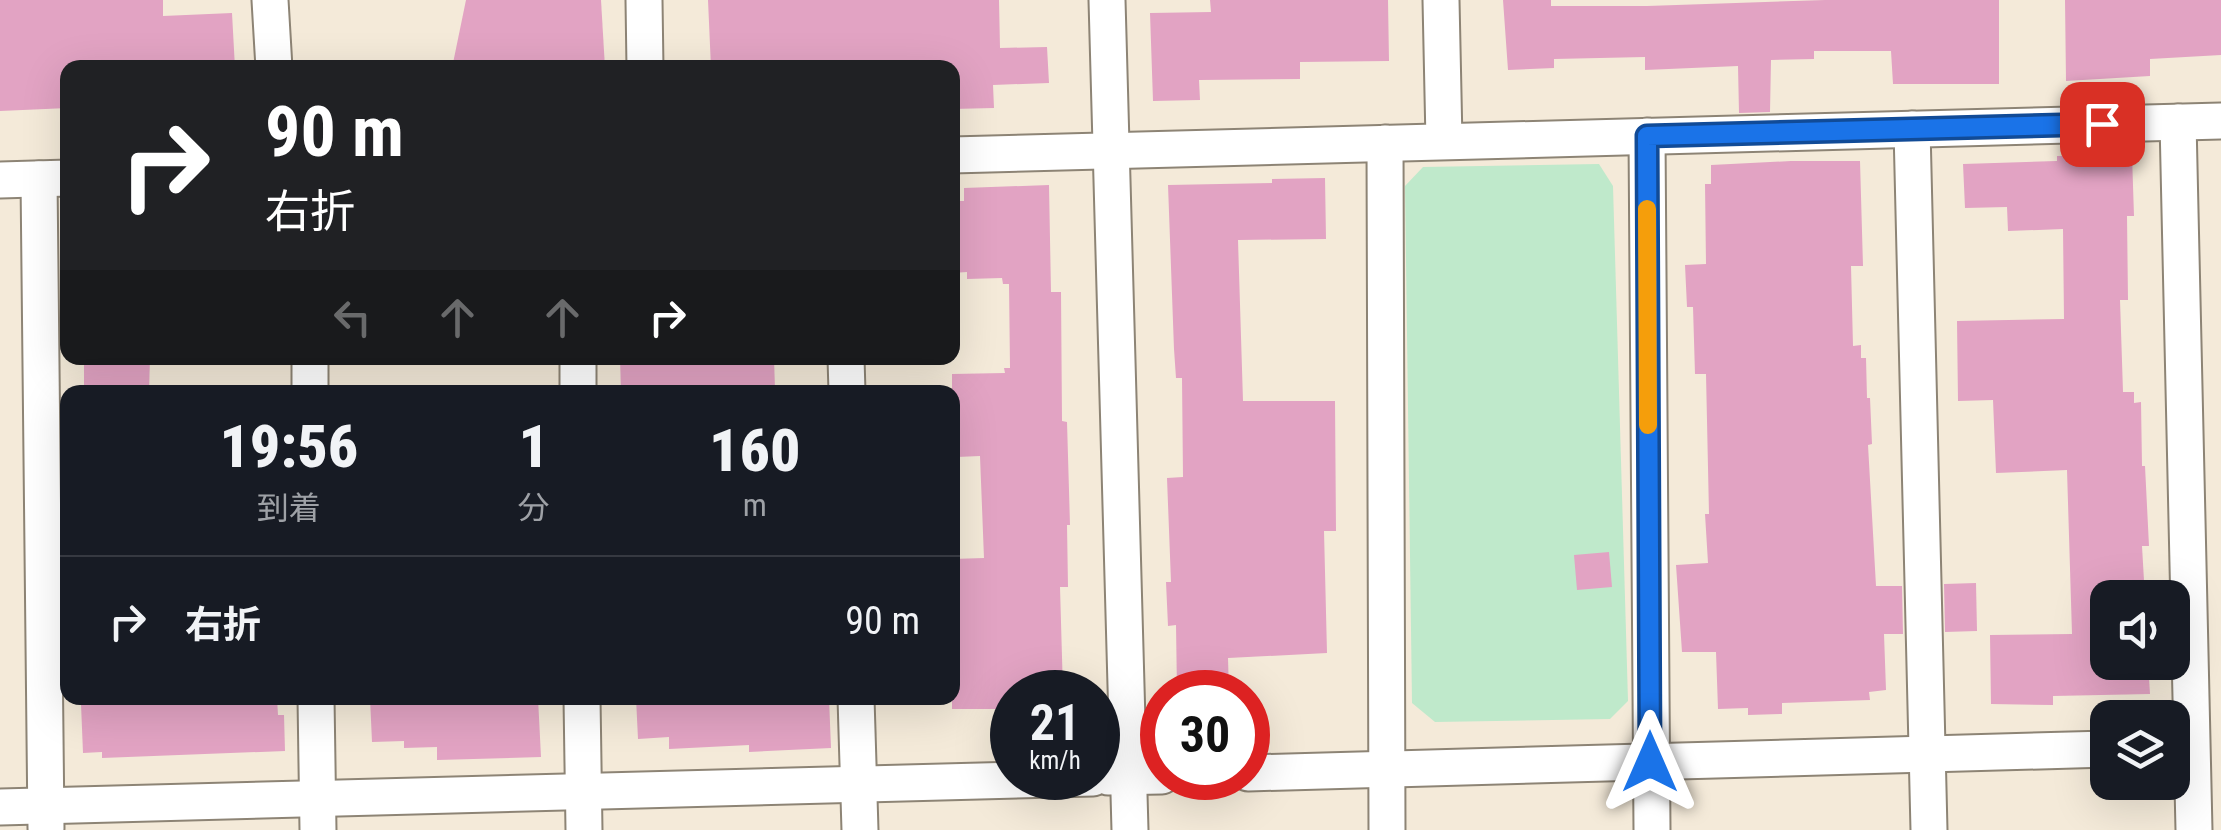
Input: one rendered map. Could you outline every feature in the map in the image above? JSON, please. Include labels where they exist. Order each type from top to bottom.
[{"type":"street","points":[[270,0],[274,60]]},
{"type":"street","points":[[644,0],[645,60]]},
{"type":"street","points":[[1107,0],[1118,670]]},
{"type":"street","points":[[1441,0],[1444,141]]},
{"type":"street","points":[[960,155],[2221,121]]},
{"type":"street","points":[[2178,122],[2194,830]]},
{"type":"street","points":[[1912,129],[1930,830]]},
{"type":"street","points":[[1647,136],[1652,830]]},
{"type":"street","points":[[1386,143],[1386,830]]},
{"type":"street","points":[[0,180],[53,179],[46,818]]},
{"type":"street","points":[[316,705],[318,814]]},
{"type":"street","points":[[582,705],[584,830]]},
{"type":"street","points":[[856,705],[860,830]]},
{"type":"street","points":[[1270,772],[2090,749]]},
{"type":"street","points":[[1120,777],[1130,830]]},
{"type":"street","points":[[0,807],[46,818],[318,814],[583,792],[990,780]]},
{"type":"green space","points":[[1599,164],[1613,186],[1628,701],[1610,719],[1435,722],[1412,703],[1405,186],[1423,167]]},
{"type":"building","points":[[0,0],[163,0],[163,16],[232,13],[235,60],[60,60],[60,108],[0,111]]},
{"type":"building","points":[[466,0],[601,0],[605,60],[454,60]]},
{"type":"building","points":[[708,0],[999,0],[1000,48],[1047,47],[1049,83],[993,85],[994,108],[960,109],[960,60],[711,60]]},
{"type":"building","points":[[1210,0],[1388,0],[1389,61],[1300,62],[1300,79],[1199,80],[1200,100],[1153,101],[1150,13],[1211,12]]},
{"type":"building","points":[[1503,0],[1551,0],[1551,6],[1647,6],[1999,0],[1999,84],[1893,84],[1891,51],[1814,51],[1814,59],[1771,60],[1770,112],[1739,113],[1738,66],[1645,70],[1645,57],[1554,59],[1554,68],[1508,70]]},
{"type":"building","points":[[2065,0],[2221,0],[2221,55],[2150,59],[2150,76],[2066,81]]},
{"type":"building","points":[[2132,155],[2134,216],[2127,216],[2128,300],[2120,300],[2123,392],[2134,392],[2134,403],[2141,402],[2149,546],[2142,546],[2144,580],[2090,580],[2090,680],[2149,680],[2150,694],[2053,696],[2053,705],[1991,704],[1990,635],[2072,634],[2067,470],[1996,473],[1993,400],[1958,401],[1957,321],[2064,319],[2063,229],[2008,231],[2007,207],[1965,208],[1963,164],[2057,161],[2057,156]]},
{"type":"building","points":[[1860,161],[1863,266],[1851,266],[1853,346],[1861,345],[1861,358],[1866,358],[1870,398],[1872,444],[1868,445],[1876,586],[1902,586],[1903,634],[1884,634],[1886,690],[1869,692],[1870,700],[1782,703],[1782,714],[1748,715],[1748,708],[1718,709],[1716,652],[1682,652],[1676,565],[1708,563],[1705,514],[1709,514],[1706,374],[1695,374],[1693,307],[1687,307],[1685,265],[1706,264],[1705,184],[1711,184],[1711,165]]},
{"type":"building","points":[[1325,178],[1326,239],[1238,240],[1243,401],[1335,401],[1336,531],[1324,531],[1327,653],[1228,658],[1228,670],[1177,670],[1176,625],[1168,626],[1166,582],[1171,582],[1167,478],[1183,477],[1182,378],[1176,378],[1168,185],[1272,183],[1272,179]]},
{"type":"building","points":[[1049,185],[1051,292],[1061,292],[1062,421],[1067,422],[1070,525],[1068,587],[1060,587],[1062,670],[990,670],[990,709],[952,709],[952,705],[960,705],[960,559],[984,558],[980,456],[960,457],[960,385],[952,385],[952,374],[1005,373],[1004,368],[1010,368],[1009,284],[1003,284],[1002,278],[967,279],[967,272],[960,272],[960,201],[964,201],[964,188]]},
{"type":"building","points":[[84,365],[150,365],[149,385],[84,385]]},
{"type":"building","points":[[620,365],[774,365],[775,385],[621,385]]},
{"type":"building","points":[[1609,552],[1612,587],[1577,590],[1574,555]]},
{"type":"building","points":[[1976,583],[1977,631],[1945,632],[1944,584]]},
{"type":"building","points":[[81,705],[277,705],[278,715],[284,715],[285,751],[102,758],[102,752],[83,753]]},
{"type":"building","points":[[370,705],[538,705],[541,757],[437,760],[437,747],[404,748],[404,741],[372,742]]},
{"type":"building","points":[[636,705],[829,705],[831,748],[749,752],[749,745],[669,749],[669,737],[638,739]]},
{"type":"slow traffic","points":[[1647,209],[1648,425]]},
{"type":"route","points":[[1650,762],[1647,136],[2102,124]]}]
